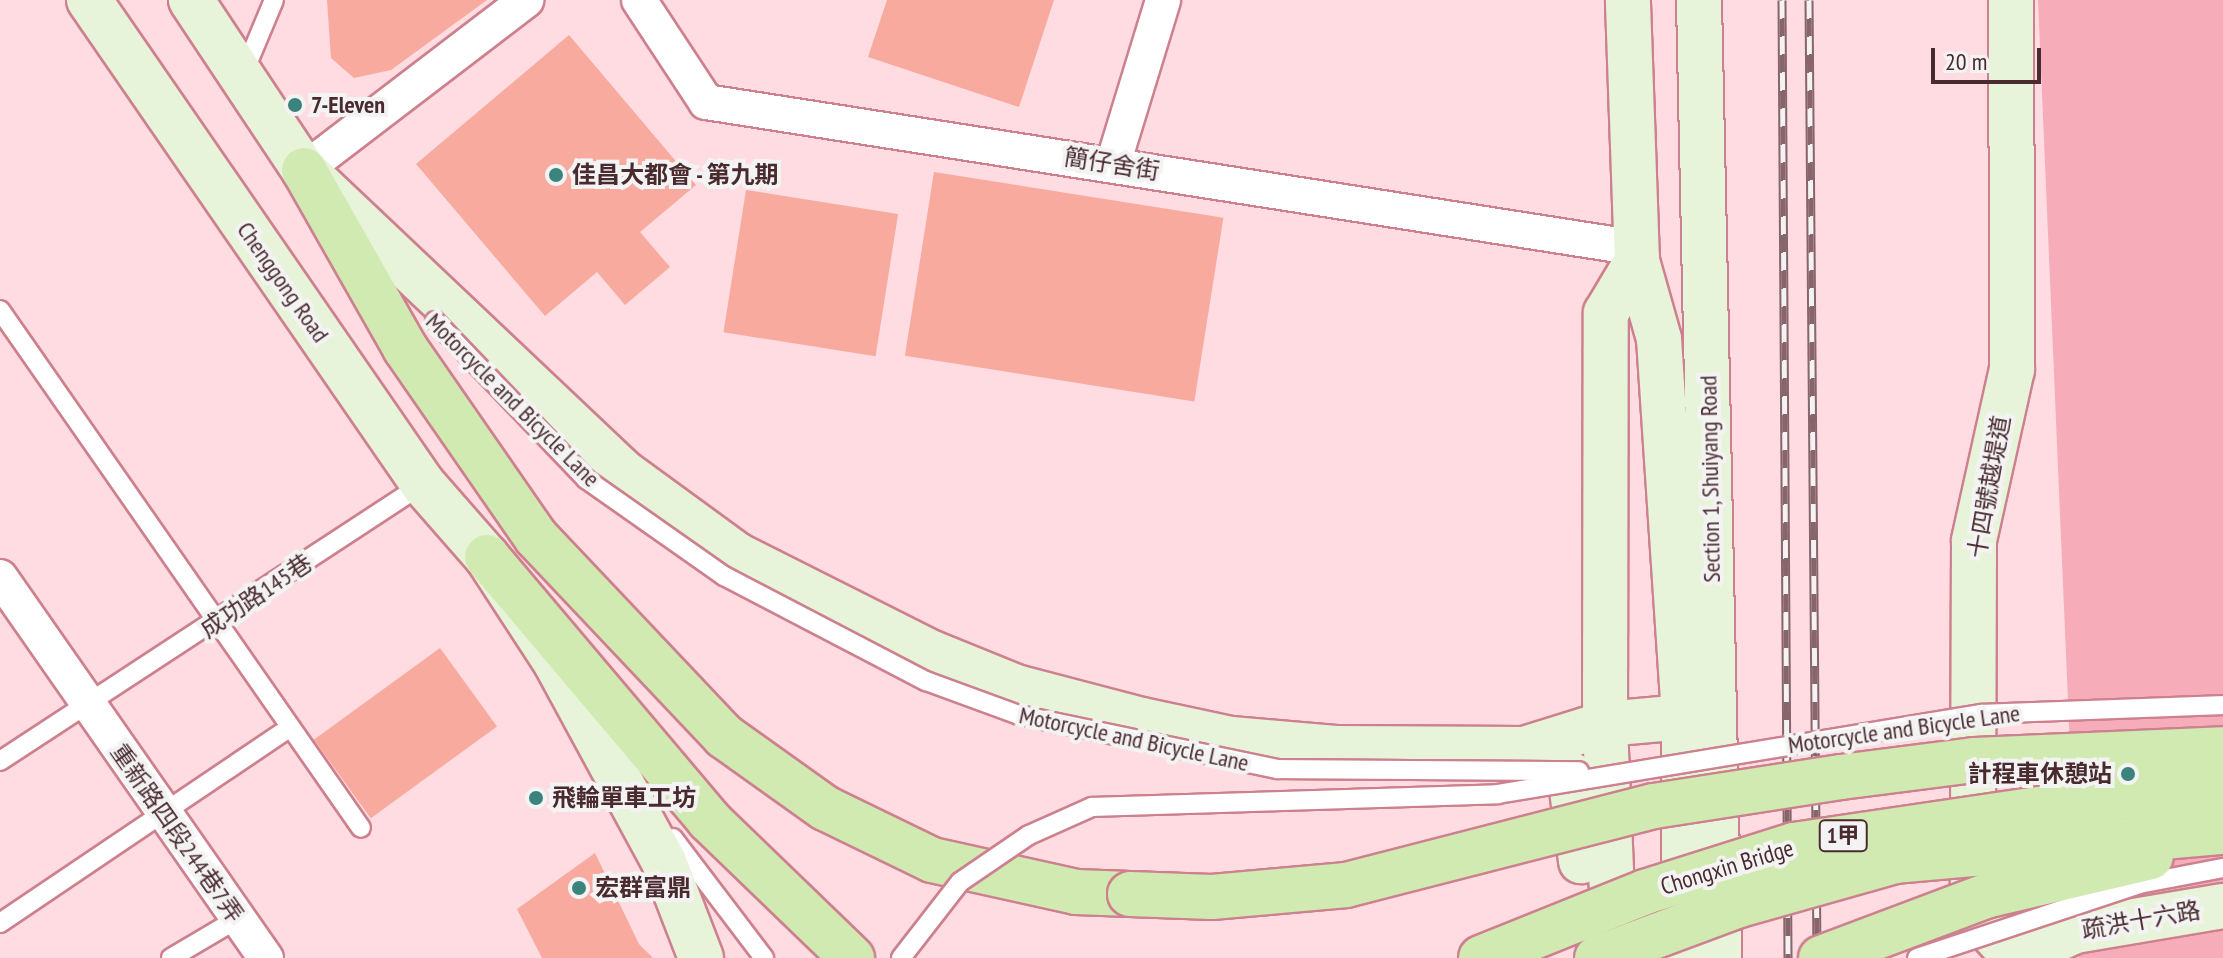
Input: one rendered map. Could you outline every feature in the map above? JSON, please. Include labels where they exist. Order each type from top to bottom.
[{"type":"main road","points":[[304,170],[405,348],[536,537],[724,736],[825,808],[932,860],[1076,892],[1212,897],[1346,885],[1654,806],[1856,775],[2109,750],[2223,749]]},
{"type":"main road","points":[[487,557],[709,820],[852,958]]},
{"type":"main road","name":"Chongxin Bridge","points":[[1481,958],[1645,892],[1794,845],[2106,799],[2223,791]]},
{"type":"main road","points":[[1821,958],[1989,895],[2223,834]]},
{"type":"main road","name":"Chongxin Bridge","points":[[1597,958],[1739,905],[1896,861],[2223,834]]},
{"type":"street","name":"Chenggong Road","points":[[89,0],[423,484],[487,557],[556,663],[664,862],[701,958]]},
{"type":"street","points":[[191,0],[304,170],[626,474],[737,555],[834,607],[1016,687],[1231,739],[1428,752],[1524,749],[1605,724],[1699,712]]},
{"type":"street","points":[[304,170],[526,0]]},
{"type":"street","name":"簡仔舍街","points":[[639,0],[706,102],[1113,164],[1637,255]]},
{"type":"street","points":[[1113,164],[1163,0]]},
{"type":"street","name":"Section 1, Shuiyang Road","points":[[1628,0],[1637,255],[1659,339],[1699,712],[1719,958]]},
{"type":"street","name":"Section 1, Shuiyang Road","points":[[1684,958],[1699,712],[1699,0]]},
{"type":"street","name":"十四號越堤道","points":[[2011,0],[2012,369],[1974,541],[1973,912],[2016,958]]},
{"type":"street","points":[[1615,958],[1605,724],[1606,313],[1637,255]]},
{"type":"street","name":"重新路四段244巷7弄","points":[[5,594],[89,707],[266,958]]},
{"type":"street","points":[[1524,749],[1570,774],[1589,958]]},
{"type":"street","name":"疏洪十六路","points":[[2016,958],[2075,931],[2223,906]]},
{"type":"lane","points":[[242,76],[274,0]]},
{"type":"lane","name":"Motorcycle and Bicycle Lane","points":[[304,170],[435,321],[586,479],[724,576],[926,681],[1019,715],[1277,769],[1634,770]]},
{"type":"lane","points":[[0,310],[213,625],[361,828]]},
{"type":"lane","name":"成功路145巷","points":[[0,761],[89,707],[423,484]]},
{"type":"lane","points":[[556,663],[724,913],[764,958]]},
{"type":"lane","name":"Motorcycle and Bicycle Lane","points":[[901,958],[960,882],[1029,835],[1092,807],[1498,794],[1981,714],[2223,705]]},
{"type":"lane","points":[[0,923],[163,816],[289,728]]},
{"type":"lane","points":[[1917,958],[2139,884],[2223,868]]},
{"type":"lane","points":[[171,958],[239,918]]},
{"type":"shaded area","points":[[2038,0],[2223,0],[2223,958],[2079,958]]},
{"type":"building","points":[[327,0],[487,0],[391,70],[354,78],[331,58]]},
{"type":"building","points":[[887,0],[1054,0],[1019,107],[868,57]]},
{"type":"building","name":"佳昌大都會 - 第九期","points":[[569,35],[696,185],[640,232],[670,267],[625,305],[597,272],[545,316],[416,164]]},
{"type":"building","points":[[934,172],[1223,218],[1194,402],[905,356]]},
{"type":"building","points":[[746,190],[898,214],[876,356],[723,332]]},
{"type":"building","points":[[440,648],[497,726],[371,818],[314,740]]},
{"type":"building","name":"宏群富鼎","points":[[595,853],[639,944],[653,958],[542,958],[517,909]]},
{"type":"railway","points":[[1782,0],[1788,958]]},
{"type":"railway","points":[[1809,0],[1817,958]]},
{"type":"place","name":"7-Eleven","points":[[295,105]]},
{"type":"place","name":"佳昌大都會 - 第九期","points":[[556,175]]},
{"type":"place","name":"計程車休憩站","points":[[2128,774]]},
{"type":"place","name":"飛輪單車工坊","points":[[536,798]]},
{"type":"place","name":"宏群富鼎","points":[[579,888]]}]
